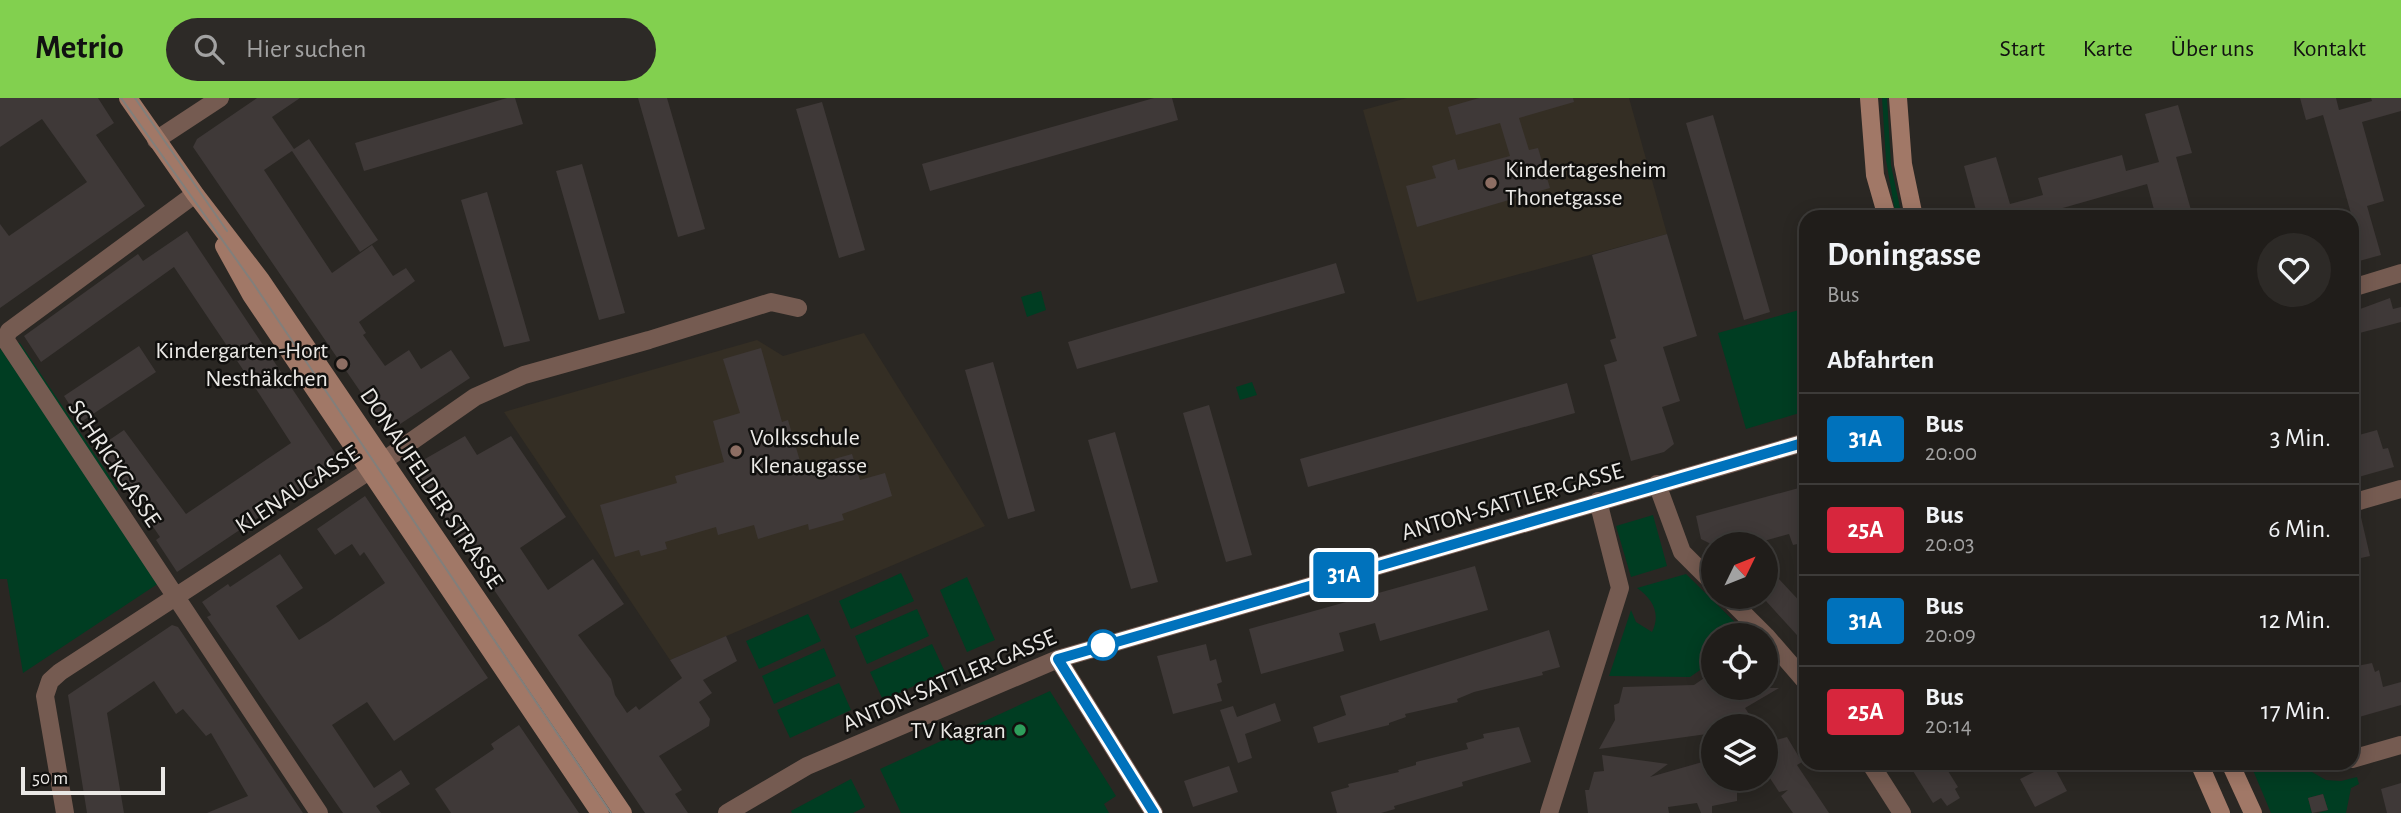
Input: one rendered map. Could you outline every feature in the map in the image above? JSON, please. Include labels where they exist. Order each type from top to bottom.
[{"type":"main road","name":"DONAUFELDER STRASSE","points":[[128,98],[195,194],[261,281],[376,466],[600,813]]},
{"type":"main road","points":[[1869,98],[1875,174],[1885,210]]},
{"type":"main road","points":[[1898,98],[1903,164],[1913,210]]},
{"type":"main road","name":"DONAUFELDER STRASSE","points":[[376,466],[623,813]]},
{"type":"main road","points":[[2202,770],[2221,813]]},
{"type":"main road","points":[[2233,770],[2253,813]]},
{"type":"street","points":[[156,140],[220,98]]},
{"type":"street","name":"SCHRICKGASSE","points":[[195,194],[9,331],[5,339],[319,813]]},
{"type":"street","points":[[2359,286],[2401,273]]},
{"type":"street","name":"KLENAUGASSE","points":[[65,813],[45,696],[50,681],[60,672],[376,466],[475,397],[524,375],[649,341],[771,302],[798,308]]},
{"type":"street","name":"ANTON-SATTLER-GASSE","points":[[727,813],[807,766],[1058,659],[1799,444]]},
{"type":"street","points":[[1657,484],[1682,552],[1701,571]]},
{"type":"street","points":[[2359,501],[2401,489]]},
{"type":"street","points":[[1549,813],[1620,588],[1598,501]]},
{"type":"street","points":[[1739,609],[1754,623]]},
{"type":"street","points":[[1778,649],[1799,674]]},
{"type":"street","points":[[1058,659],[1154,813]]},
{"type":"street","points":[[2359,757],[2401,745]]},
{"type":"street","points":[[1874,770],[1902,813]]},
{"type":"shaded area","points":[[1407,98],[1629,98],[1667,234],[1417,302],[1363,110]]},
{"type":"shaded area","points":[[864,333],[985,526],[670,660],[504,412],[757,340],[783,356]]},
{"type":"green space","points":[[1882,98],[1887,98],[1891,165],[1901,210],[1895,210],[1886,160]]},
{"type":"green space","points":[[1041,291],[1046,310],[1027,317],[1021,297]]},
{"type":"green space","points":[[1799,310],[1799,413],[1746,429],[1718,333]]},
{"type":"green space","points":[[16,342],[20,343],[118,489],[115,492]]},
{"type":"green space","points":[[0,348],[159,583],[23,673],[7,579],[0,579]]},
{"type":"green space","points":[[1252,382],[1257,395],[1240,400],[1236,387]]},
{"type":"green space","points":[[1653,515],[1667,566],[1631,577],[1616,526]]},
{"type":"green space","points":[[901,573],[914,601],[851,629],[839,601]]},
{"type":"green space","points":[[1686,574],[1701,589],[1701,609],[1722,609],[1736,623],[1701,623],[1701,669],[1690,677],[1609,676],[1631,610],[1636,622],[1652,632],[1655,625],[1654,607],[1637,588]]},
{"type":"green space","points":[[967,577],[995,640],[967,652],[940,590]]},
{"type":"green space","points":[[917,609],[929,636],[867,664],[855,636]]},
{"type":"green space","points":[[808,614],[821,641],[759,669],[746,641]]},
{"type":"green space","points":[[932,644],[945,672],[883,700],[870,672]]},
{"type":"green space","points":[[824,648],[836,676],[774,704],[762,676]]},
{"type":"green space","points":[[839,683],[851,710],[790,738],[777,710]]},
{"type":"green space","name":"TV Kagran","points":[[1050,691],[1116,796],[1104,804],[1109,813],[901,813],[880,769]]},
{"type":"green space","points":[[2253,770],[2308,770],[2326,780],[2341,781],[2357,777],[2359,784],[2351,788],[2346,813],[2318,813],[2328,810],[2323,794],[2308,798],[2312,813],[2271,813]]},
{"type":"green space","points":[[851,779],[865,807],[853,813],[792,813],[791,811]]},
{"type":"building","points":[[0,98],[98,98],[114,123],[96,135],[145,206],[0,308],[0,224],[9,236],[87,182],[42,119],[0,147]]},
{"type":"building","points":[[257,98],[300,98],[272,117],[294,149],[309,139],[378,240],[360,252],[292,151],[264,170],[332,273],[372,245],[393,276],[406,268],[415,281],[359,322],[366,333],[363,335],[385,366],[409,350],[421,369],[451,350],[470,378],[388,432],[193,147],[197,139]]},
{"type":"building","points":[[507,98],[515,98],[523,124],[364,171],[355,143]]},
{"type":"building","points":[[638,98],[667,98],[705,229],[678,237]]},
{"type":"building","points":[[1154,98],[1172,98],[1178,120],[930,191],[922,164]]},
{"type":"building","points":[[1479,98],[1573,98],[1574,102],[1519,118],[1529,150],[1538,148],[1550,188],[1417,227],[1406,186],[1436,178],[1432,166],[1455,159],[1458,170],[1510,156],[1500,123],[1456,135],[1448,107]]},
{"type":"building","points":[[2300,98],[2336,98],[2339,110],[2372,101],[2371,98],[2401,98],[2401,111],[2362,122],[2384,201],[2367,206],[2381,255],[2359,261],[2359,210],[2350,210],[2323,115],[2306,120]]},
{"type":"building","points":[[822,102],[865,250],[839,258],[796,109]]},
{"type":"building","points":[[2178,105],[2192,153],[2176,157],[2191,210],[2154,210],[2147,184],[2056,210],[1976,210],[1964,166],[1996,157],[2010,204],[2043,195],[2038,178],[2122,155],[2126,171],[2159,162],[2145,114]]},
{"type":"building","points":[[1713,115],[1770,312],[1744,320],[1686,123]]},
{"type":"building","points":[[582,164],[625,313],[599,320],[556,171]]},
{"type":"building","points":[[487,192],[530,341],[504,347],[461,200]]},
{"type":"building","points":[[187,231],[341,462],[177,572],[156,540],[160,537],[99,447],[124,430],[186,514],[291,443],[260,395],[174,267],[41,362],[24,336],[138,254],[143,261]]},
{"type":"building","points":[[1667,234],[1697,336],[1663,347],[1680,401],[1662,407],[1674,444],[1664,452],[1631,461],[1604,365],[1617,361],[1610,340],[1616,338],[1592,255]]},
{"type":"building","points":[[1336,263],[1345,293],[1077,369],[1068,342]]},
{"type":"building","points":[[2390,298],[2393,309],[2401,307],[2401,322],[2359,333],[2359,309]]},
{"type":"building","points":[[139,346],[156,372],[81,422],[64,396]]},
{"type":"building","name":"Volksschule Klenaugasse","points":[[761,348],[782,422],[788,420],[802,468],[852,454],[860,480],[885,473],[892,496],[842,514],[844,520],[809,530],[808,524],[758,539],[754,525],[718,535],[716,527],[665,542],[667,549],[641,556],[639,550],[615,557],[600,505],[677,483],[675,476],[724,462],[713,421],[740,413],[723,359]]},
{"type":"building","points":[[993,362],[1035,511],[1008,519],[965,370]]},
{"type":"building","points":[[1567,383],[1575,413],[1308,487],[1300,459]]},
{"type":"building","points":[[1209,405],[1252,555],[1226,562],[1183,413]]},
{"type":"building","points":[[2377,430],[2383,449],[2388,448],[2394,467],[2359,477],[2359,435]]},
{"type":"building","points":[[1115,432],[1158,582],[1131,589],[1088,440]]},
{"type":"building","points":[[465,436],[477,455],[511,436],[566,517],[520,548],[548,590],[593,559],[624,604],[578,635],[611,679],[615,695],[627,713],[636,706],[639,710],[682,678],[670,660],[726,636],[737,661],[703,680],[712,693],[699,702],[710,719],[709,726],[659,756],[682,790],[675,794],[688,813],[645,813],[411,467]]},
{"type":"building","points":[[1799,488],[1799,544],[1793,545],[1789,534],[1778,537],[1778,532],[1701,532],[1701,539],[1696,516]]},
{"type":"building","points":[[365,496],[488,678],[394,741],[367,702],[332,725],[374,788],[401,770],[410,784],[376,806],[381,813],[343,813],[207,617],[211,615],[202,602],[280,554],[303,588],[276,606],[299,640],[328,622],[385,583],[364,552],[360,556],[352,544],[335,555],[317,529]]},
{"type":"building","points":[[2359,513],[2370,556],[2359,558]]},
{"type":"building","points":[[1475,566],[1488,610],[1380,641],[1375,623],[1339,633],[1344,651],[1261,674],[1249,629]]},
{"type":"building","points":[[1778,578],[1799,600],[1799,637],[1773,609],[1778,609]]},
{"type":"building","points":[[172,625],[178,627],[303,813],[207,813],[248,796],[211,733],[206,736],[183,709],[176,714],[154,681],[107,713],[124,813],[87,813],[68,695]]},
{"type":"building","points":[[1549,630],[1560,667],[1542,672],[1543,675],[1474,692],[1457,699],[1458,702],[1405,714],[1406,717],[1389,725],[1318,743],[1313,727],[1346,715],[1340,696]]},
{"type":"building","points":[[1206,644],[1210,661],[1216,659],[1222,682],[1217,684],[1222,701],[1173,714],[1157,656]]},
{"type":"building","points":[[2372,663],[2375,672],[2379,670],[2383,687],[2401,682],[2401,705],[2359,717],[2359,666]]},
{"type":"building","points":[[1701,680],[1701,700],[1759,700],[1745,708],[1749,714],[1701,714],[1701,735],[1599,749],[1615,720],[1614,705],[1619,703],[1623,687],[1694,685]]},
{"type":"building","points":[[1275,703],[1281,721],[1245,734],[1252,758],[1238,763],[1220,710],[1233,706],[1237,717]]},
{"type":"building","points":[[519,725],[579,813],[451,813],[435,789],[494,749],[491,744]]},
{"type":"building","points":[[1519,727],[1531,762],[1462,782],[1463,786],[1394,806],[1395,809],[1381,813],[1337,813],[1331,792],[1349,787],[1348,784],[1399,772],[1398,770],[1416,765],[1416,762],[1468,749],[1466,743],[1484,738],[1483,734]]},
{"type":"building","points":[[1787,737],[1799,757],[1799,770],[1829,813],[1793,813],[1781,796],[1788,790],[1779,792],[1778,740]]},
{"type":"building","points":[[1602,755],[1668,764],[1650,777],[1701,762],[1701,791],[1737,791],[1737,801],[1712,806],[1712,813],[1701,813],[1697,803],[1668,807],[1669,813],[1588,813],[1585,790],[1589,790],[1594,772],[1604,771]]},
{"type":"building","points":[[1229,766],[1238,792],[1193,807],[1184,781]]},
{"type":"building","points":[[1912,770],[1947,770],[1958,787],[1955,789],[1960,798],[1947,806],[1941,798],[1933,803]]},
{"type":"building","points":[[2038,770],[2056,770],[2067,791],[2035,807],[2020,779]]},
{"type":"building","points":[[2401,783],[2401,813],[2387,813],[2381,789]]},
{"type":"building","points":[[2323,794],[2328,810],[2312,813],[2308,798]]},
{"type":"tram line","points":[[121,98],[253,283],[611,813]]},
{"type":"tram line","points":[[135,98],[227,231]]},
{"type":"bus line","name":"31A","points":[[1154,813],[1058,659],[1799,444]]},
{"type":"place","name":"Kindertagesheim Thonetgasse","points":[[1491,183]]},
{"type":"place","name":"Kindergarten-Hort Nesthäkchen","points":[[342,364]]},
{"type":"place","name":"Volksschule Klenaugasse","points":[[736,451]]},
{"type":"place","name":"TV Kagran","points":[[1020,730]]}]
